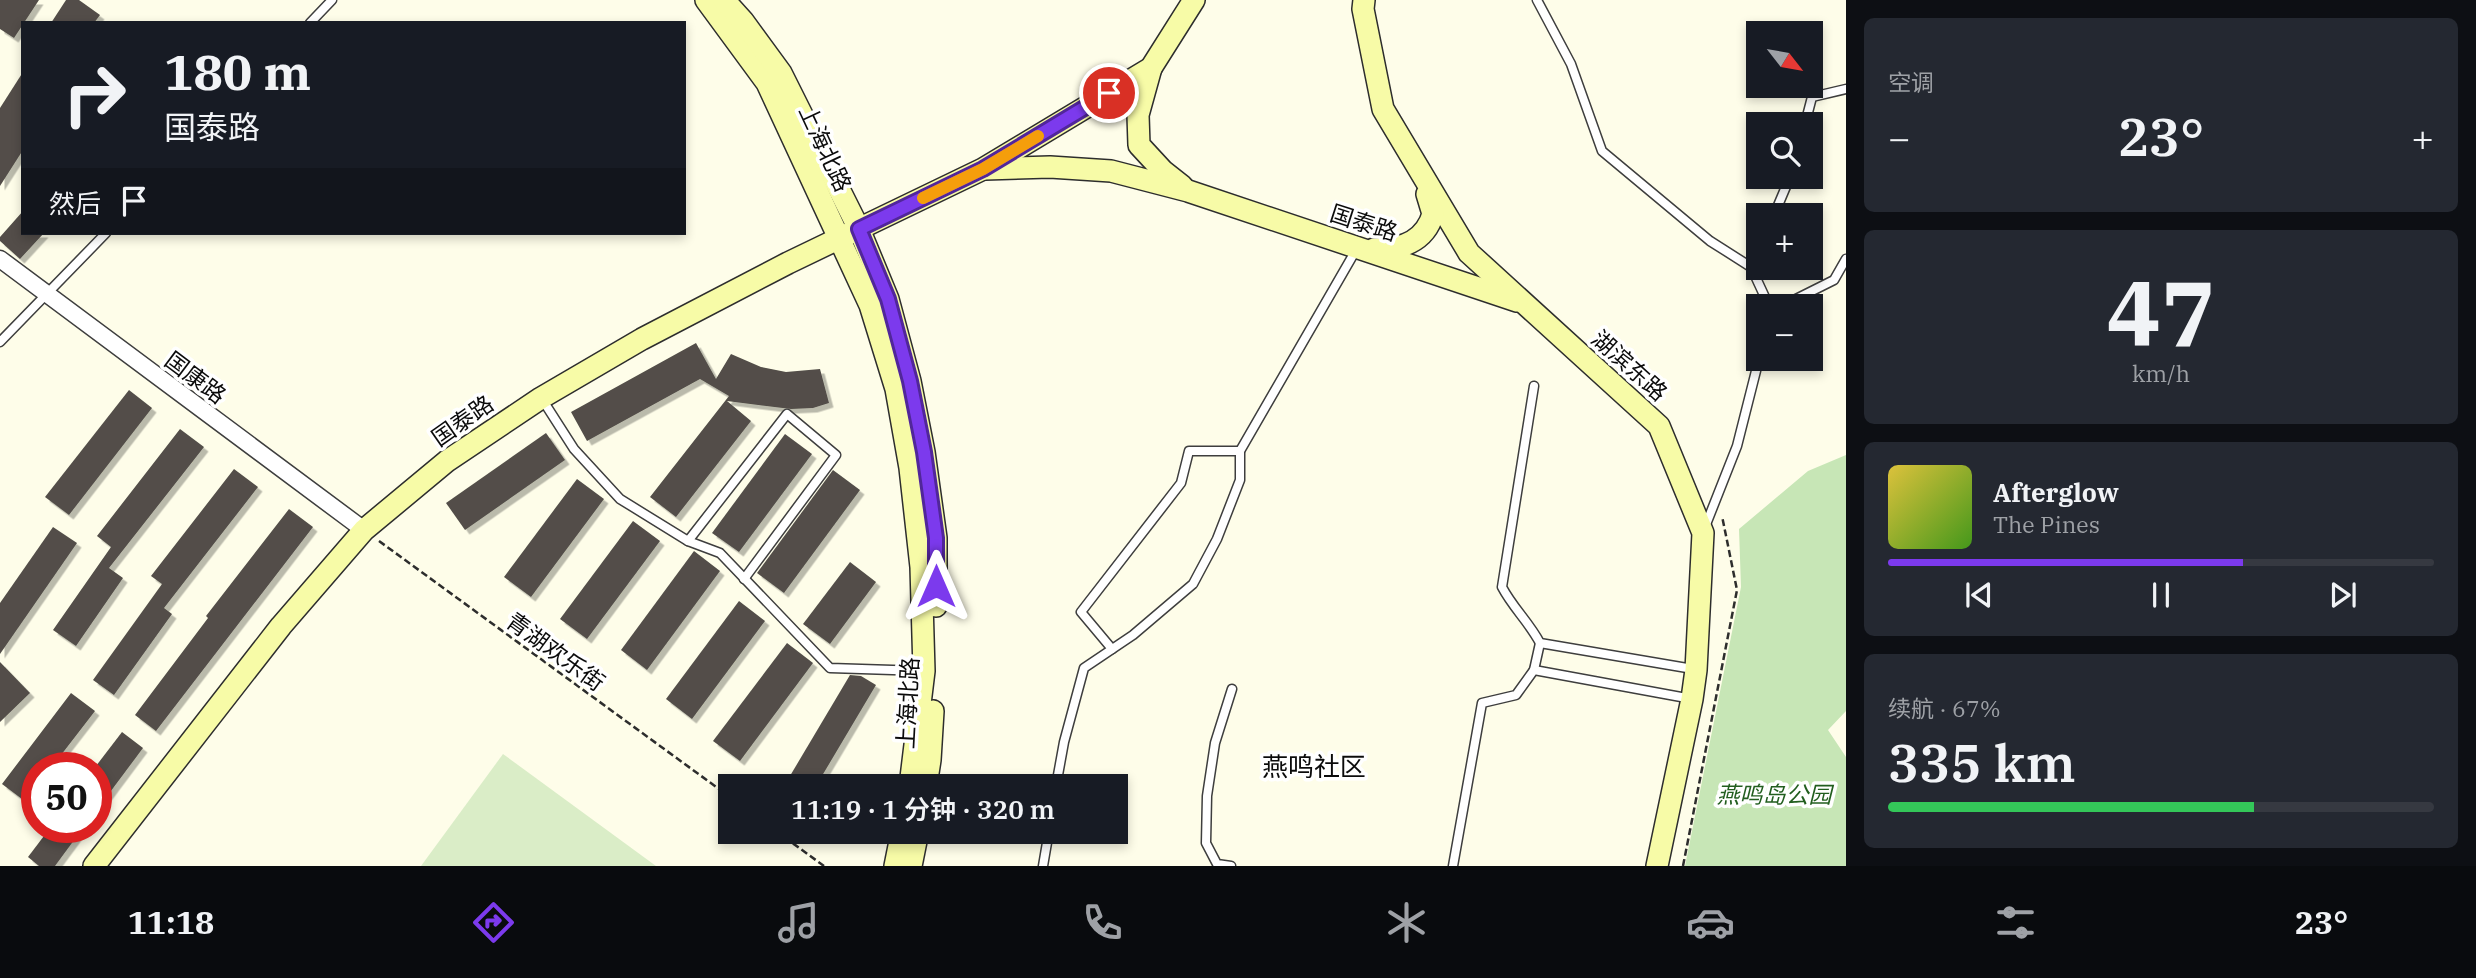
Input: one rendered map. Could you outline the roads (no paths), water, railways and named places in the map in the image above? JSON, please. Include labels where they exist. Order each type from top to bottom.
[{"type":"street","name":"上海北路","points":[[706,0],[767,83],[888,299],[910,381],[924,452],[936,538],[937,660],[928,774]]},
{"type":"street","name":"上海北路","points":[[724,0],[781,73],[849,233],[896,389],[910,468],[921,568],[924,671],[911,774]]},
{"type":"street","name":"国泰路","points":[[1188,191],[1163,171],[1139,145],[1138,115],[1151,68],[1194,0]]},
{"type":"street","name":"湖滨东路","points":[[1364,0],[1363,9],[1383,109],[1469,253],[1659,426],[1703,533],[1692,699],[1657,866]]},
{"type":"street","name":"国泰路","points":[[94,866],[281,626],[364,530],[447,461],[541,398],[642,339],[849,233],[983,169],[1151,68]]},
{"type":"street","points":[[1358,248],[1394,250],[1406,246],[1425,232],[1433,214],[1415,163]]},
{"type":"street","name":"国泰路","points":[[983,169],[1050,167],[1111,171],[1188,191],[1524,303]]},
{"type":"street","name":"国康路","points":[[0,259],[364,530]]},
{"type":"street","points":[[895,866],[899,844]]},
{"type":"street","points":[[911,866],[915,844]]},
{"type":"lane","points":[[312,21],[332,0]]},
{"type":"lane","points":[[1537,0],[1572,64],[1602,151],[1710,241],[1746,264]]},
{"type":"lane","points":[[1808,112],[1812,97],[1846,89]]},
{"type":"lane","points":[[0,342],[104,235]]},
{"type":"lane","points":[[1058,774],[1084,668],[1133,635],[1193,584],[1217,539],[1240,480],[1240,451],[1358,248]]},
{"type":"lane","points":[[1806,294],[1834,280],[1846,259]]},
{"type":"lane","points":[[1703,533],[1737,446],[1756,371]]},
{"type":"lane","points":[[1453,866],[1482,704],[1516,695],[1534,670],[1540,643],[1531,626],[1512,606],[1502,587],[1534,386]]},
{"type":"lane","points":[[541,398],[574,449],[620,499],[688,541],[720,553],[830,668],[924,671]]},
{"type":"lane","points":[[688,541],[787,414],[836,455],[744,579]]},
{"type":"lane","points":[[1112,649],[1081,612],[1181,483],[1189,451],[1240,451]]},
{"type":"lane","points":[[1540,643],[1696,670]]},
{"type":"lane","points":[[1534,670],[1692,699]]},
{"type":"lane","points":[[1231,866],[1217,864],[1206,843],[1207,796],[1215,743],[1232,690]]},
{"type":"lane","points":[[1043,866],[1047,844]]},
{"type":"district","name":"燕鸣社区","points":[[1314,766]]},
{"type":"park label","name":"燕鸣岛公园","points":[[1774,794]]}]
